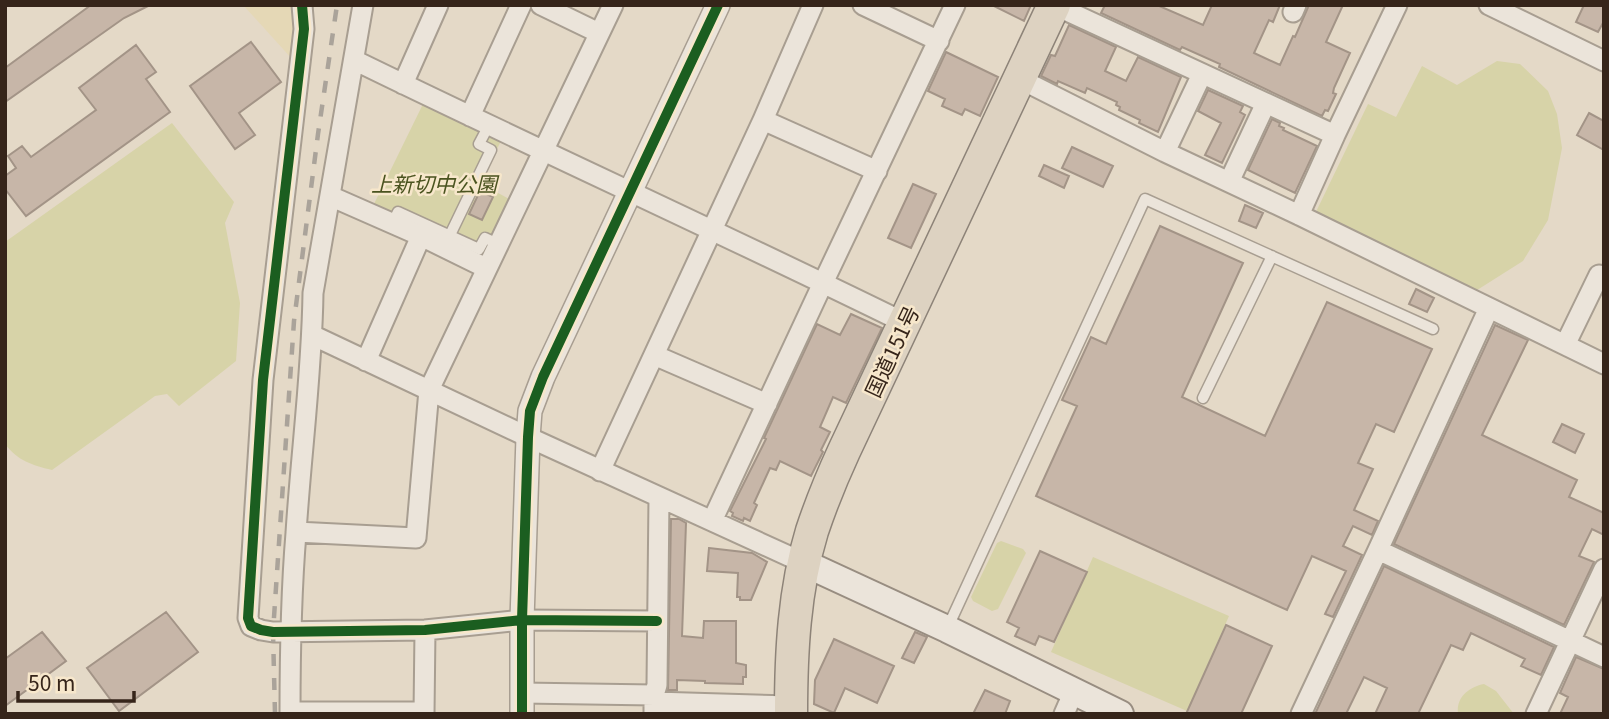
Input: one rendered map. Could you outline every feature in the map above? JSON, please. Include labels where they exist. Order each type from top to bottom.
[{"type":"highway","name":"国道151号","points":[[791,710],[791,671],[797,602],[811,534],[824,497],[1054,5]]},
{"type":"main road","points":[[804,563],[947,629],[1069,703],[1120,714]]},
{"type":"street","points":[[302,5],[304,29],[263,380],[248,618],[251,626],[261,630],[289,632],[425,630],[522,620],[657,621]]},
{"type":"street","points":[[363,5],[313,293],[289,632],[290,713],[424,713],[425,630]]},
{"type":"street","points":[[403,84],[438,5]]},
{"type":"street","points":[[470,116],[521,5]]},
{"type":"street","points":[[541,5],[599,33]]},
{"type":"street","points":[[296,532],[416,538],[429,390],[612,5]]},
{"type":"street","points":[[718,5],[543,377],[530,411],[522,620],[522,704],[654,704],[791,710]]},
{"type":"street","points":[[600,471],[763,120],[813,5]]},
{"type":"street","points":[[712,521],[955,5]]},
{"type":"street","points":[[1054,5],[1335,135]]},
{"type":"street","points":[[1299,215],[1397,5]]},
{"type":"street","points":[[1489,5],[1604,61]]},
{"type":"street","points":[[866,6],[939,41]]},
{"type":"street","points":[[354,60],[905,323]]},
{"type":"street","points":[[1165,152],[1202,74]]},
{"type":"street","points":[[1020,79],[1604,364]]},
{"type":"street","points":[[1229,182],[1266,103]]},
{"type":"street","points":[[763,120],[877,171]]},
{"type":"street","points":[[330,196],[486,268]]},
{"type":"street","points":[[366,360],[421,236]]},
{"type":"street","points":[[1565,345],[1599,275]]},
{"type":"street","points":[[1301,714],[1489,308]]},
{"type":"street","points":[[312,335],[600,471],[804,563]]},
{"type":"street","points":[[654,355],[766,404]]},
{"type":"street","points":[[654,704],[657,685],[659,497]]},
{"type":"street","points":[[1378,550],[1604,657]]},
{"type":"street","points":[[1536,714],[1604,569]]},
{"type":"lane","points":[[450,235],[491,150],[479,144],[489,125]]},
{"type":"lane","points":[[947,629],[1145,199],[1433,329]]},
{"type":"lane","points":[[392,224],[398,212],[479,249],[485,238],[498,244]]},
{"type":"lane","points":[[1203,398],[1272,256]]},
{"type":"shaded area","points":[[243,5],[295,5],[297,16],[293,60]]},
{"type":"green space","points":[[1497,61],[1520,64],[1548,91],[1557,114],[1562,148],[1548,220],[1523,261],[1474,292],[1314,216],[1368,104],[1396,117],[1422,66],[1457,85]]},
{"type":"green space","name":"上新切中公園","points":[[423,104],[501,141],[480,183],[511,200],[482,258],[372,208]]},
{"type":"green space","points":[[172,123],[234,202],[225,223],[240,303],[236,361],[179,406],[167,394],[155,396],[52,470],[32,464],[15,455],[5,444],[5,242]]},
{"type":"green space","points":[[1001,541],[1023,549],[1026,553],[998,609],[992,611],[973,601],[971,597],[997,543]]},
{"type":"green space","points":[[1093,557],[1229,616],[1187,711],[1051,652]]},
{"type":"green space","points":[[1484,684],[1496,691],[1514,714],[1458,714],[1461,698],[1473,688]]},
{"type":"building","points":[[91,5],[150,5],[124,18],[5,102],[5,68]]},
{"type":"building","points":[[992,5],[1031,5],[1024,21]]},
{"type":"building","points":[[1105,5],[1157,5],[1203,25],[1212,5],[1280,5],[1273,22],[1269,20],[1254,53],[1280,65],[1309,5],[1343,5],[1326,42],[1350,53],[1334,88],[1333,93],[1336,94],[1328,111],[1325,110],[1322,116],[1219,67],[1220,64],[1182,47],[1180,50],[1101,13]]},
{"type":"building","points":[[1584,5],[1604,5],[1604,21],[1598,32],[1576,22]]},
{"type":"building","points":[[1069,25],[1116,47],[1105,71],[1126,81],[1138,57],[1181,77],[1158,132],[1119,110],[1117,102],[1087,88],[1085,93],[1041,76],[1051,55],[1055,56]]},
{"type":"building","points":[[251,42],[281,82],[239,113],[255,135],[235,149],[190,86]]},
{"type":"building","points":[[136,45],[156,72],[146,79],[170,112],[26,216],[5,189],[5,176],[16,168],[8,156],[22,146],[31,157],[96,110],[79,88]]},
{"type":"building","points":[[946,52],[998,77],[980,116],[965,109],[962,115],[942,106],[945,99],[928,91]]},
{"type":"building","points":[[1208,90],[1243,106],[1240,112],[1245,115],[1222,163],[1205,155],[1221,123],[1198,111]]},
{"type":"building","points":[[1589,113],[1604,121],[1604,150],[1577,135]]},
{"type":"building","points":[[1272,119],[1280,123],[1279,126],[1284,128],[1283,130],[1317,146],[1295,193],[1248,170]]},
{"type":"building","points":[[1072,147],[1113,166],[1103,187],[1062,168]]},
{"type":"building","points":[[1044,165],[1069,176],[1064,188],[1039,176]]},
{"type":"building","points":[[913,184],[936,194],[911,248],[888,238]]},
{"type":"building","points":[[480,191],[493,197],[482,220],[469,214]]},
{"type":"building","points":[[1245,205],[1263,213],[1256,228],[1239,221]]},
{"type":"building","points":[[1160,226],[1243,263],[1182,397],[1265,436],[1327,302],[1432,349],[1394,432],[1376,424],[1358,463],[1373,469],[1354,510],[1378,521],[1372,535],[1353,526],[1343,546],[1362,555],[1333,617],[1325,614],[1346,571],[1312,556],[1287,610],[1036,496],[1077,406],[1062,400],[1091,337],[1106,344]]},
{"type":"building","points":[[1416,289],[1434,298],[1427,312],[1409,304]]},
{"type":"building","points":[[851,314],[882,328],[846,403],[833,397],[820,427],[830,432],[811,476],[780,461],[776,470],[770,468],[754,503],[757,505],[750,521],[732,516],[730,511],[766,439],[764,438],[817,324],[840,335]]},
{"type":"building","points":[[1495,325],[1528,340],[1482,435],[1577,480],[1569,497],[1604,513],[1604,535],[1592,529],[1579,556],[1594,562],[1564,625],[1394,544]]},
{"type":"building","points":[[1562,424],[1584,434],[1575,453],[1553,442]]},
{"type":"building","points":[[671,519],[686,523],[682,636],[703,638],[704,621],[736,621],[736,663],[746,665],[743,684],[677,680],[677,690],[668,690]]},
{"type":"building","points":[[709,548],[752,553],[767,562],[751,600],[740,600],[740,597],[737,597],[738,573],[707,571]]},
{"type":"building","points":[[1040,551],[1087,572],[1054,642],[1039,636],[1035,645],[1015,636],[1019,628],[1007,622]]},
{"type":"building","points":[[1384,566],[1554,647],[1541,675],[1521,666],[1525,659],[1471,633],[1463,650],[1451,645],[1418,714],[1375,714],[1387,688],[1364,677],[1346,714],[1315,714]]},
{"type":"building","points":[[166,612],[198,652],[119,711],[87,668]]},
{"type":"building","points":[[1226,625],[1272,646],[1241,714],[1186,714]]},
{"type":"building","points":[[42,632],[66,661],[5,706],[5,659]]},
{"type":"building","points":[[915,632],[927,637],[914,663],[902,658]]},
{"type":"building","points":[[834,639],[894,666],[877,703],[845,688],[834,713],[814,704],[815,680]]},
{"type":"building","points":[[1576,657],[1604,669],[1604,714],[1560,714],[1568,697],[1560,693]]},
{"type":"building","points":[[985,690],[1010,701],[1005,714],[973,714]]},
{"type":"railway","points":[[275,714],[273,632],[294,321],[337,5]]},
{"type":"cycle path","points":[[302,5],[304,29],[263,380],[248,618],[251,626],[273,632],[425,630],[522,620],[657,621]]},
{"type":"cycle path","points":[[522,714],[522,620],[530,411],[543,377],[718,5]]}]
